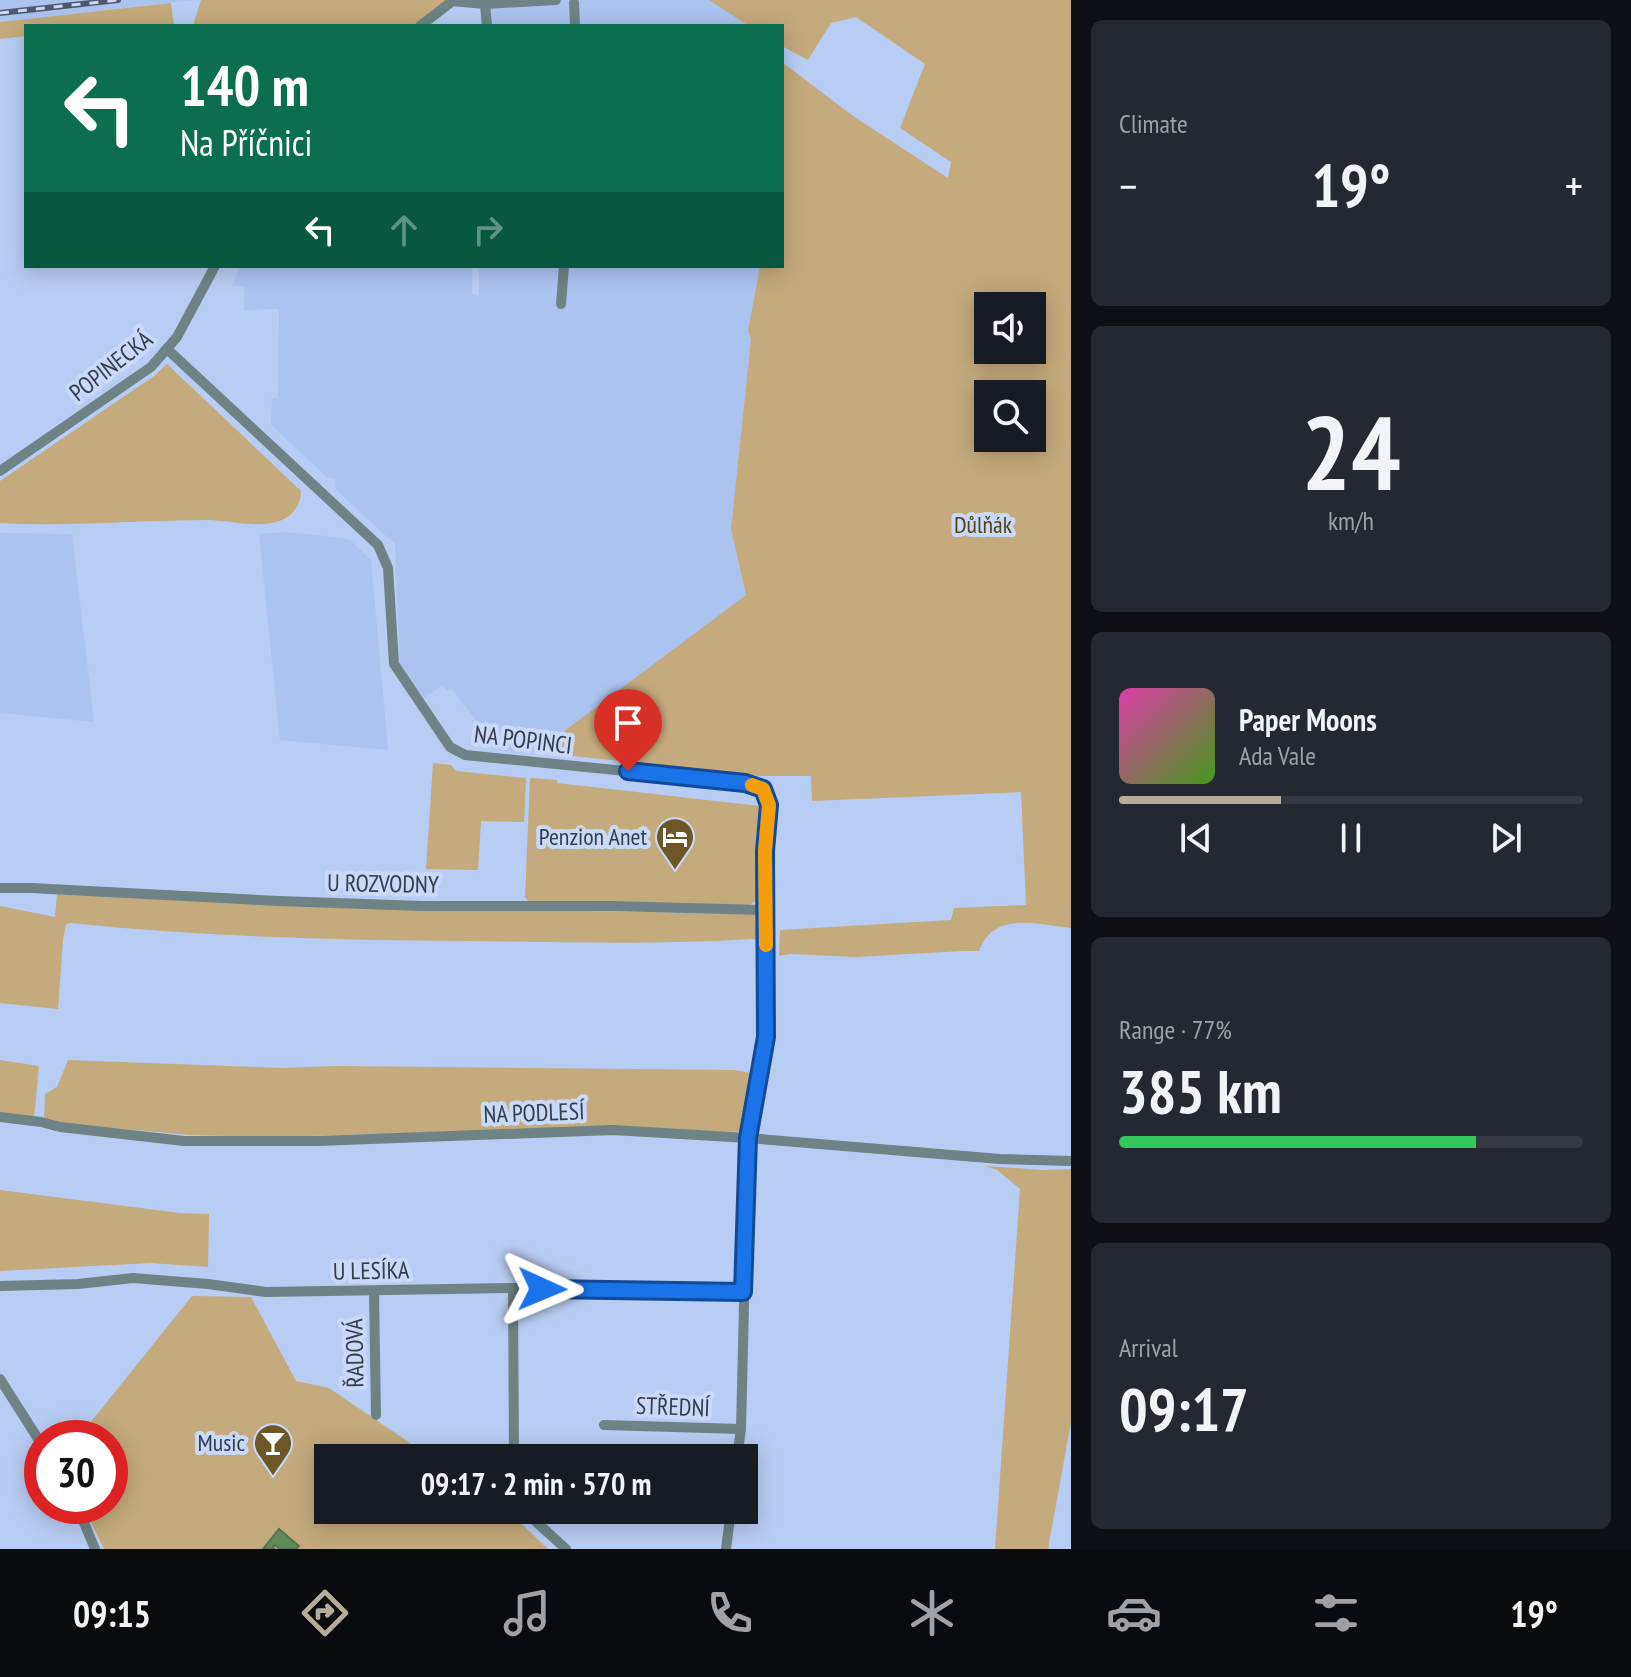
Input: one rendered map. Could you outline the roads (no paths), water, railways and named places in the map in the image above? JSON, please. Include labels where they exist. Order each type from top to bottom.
[{"type":"street","points":[[423,24],[453,1],[485,4],[556,0]]},
{"type":"street","points":[[574,3],[575,24]]},
{"type":"street","points":[[485,4],[487,24]]},
{"type":"street","name":"POPINECKÁ","points":[[0,471],[151,367],[177,337],[214,268]]},
{"type":"street","points":[[561,304],[564,268]]},
{"type":"street","name":"NA POPINCI","points":[[167,349],[378,545],[388,568],[394,664],[450,747],[465,755],[745,783],[763,789],[769,805],[765,910]]},
{"type":"street","name":"U ROZVODNY","points":[[0,888],[406,905],[765,910]]},
{"type":"street","points":[[739,1444],[748,1138],[766,1037],[765,910]]},
{"type":"street","name":"NA PODLESÍ","points":[[0,1117],[184,1141],[318,1141],[613,1130],[1000,1159],[1071,1161]]},
{"type":"street","name":"U LESÍKA","points":[[0,1286],[78,1284],[133,1278],[266,1292],[513,1288],[743,1292]]},
{"type":"street","points":[[513,1288],[514,1444]]},
{"type":"street","name":"ŘADOVÁ","points":[[374,1291],[376,1415]]},
{"type":"street","points":[[0,1379],[26,1420]]},
{"type":"street","name":"STŘEDNÍ","points":[[604,1425],[741,1429]]},
{"type":"street","points":[[85,1524],[95,1549]]},
{"type":"street","points":[[538,1524],[566,1549]]},
{"type":"street","points":[[726,1549],[729,1524]]},
{"type":"railway","points":[[0,13],[118,0]]},
{"type":"place","name":"Penzion Anet","points":[[675,871]]},
{"type":"place","name":"Music","points":[[273,1477]]},
{"type":"park label","name":"Důlňák","points":[[983,525]]}]
